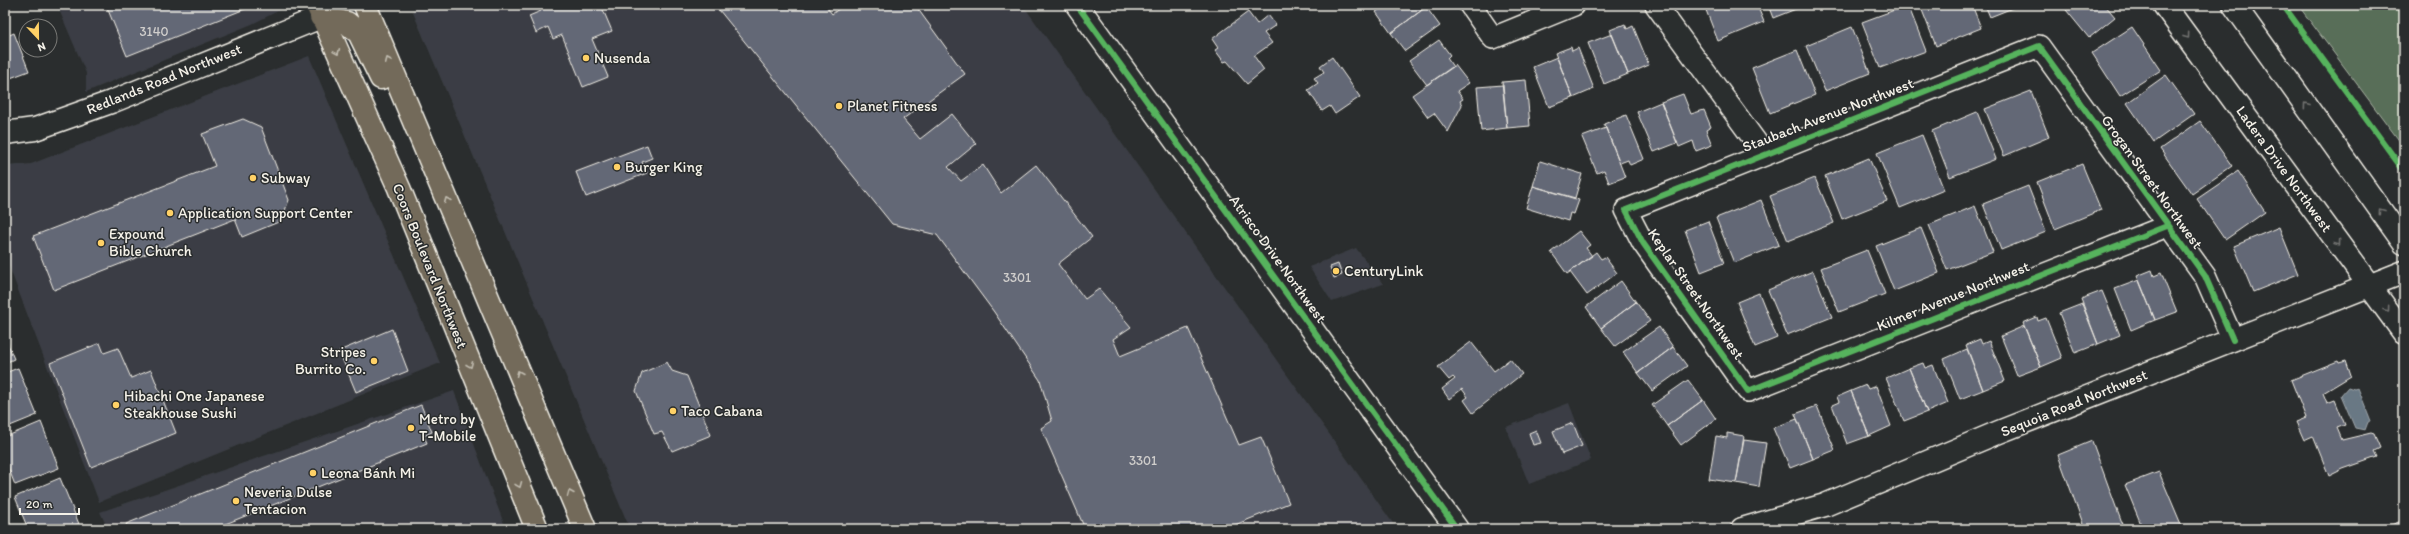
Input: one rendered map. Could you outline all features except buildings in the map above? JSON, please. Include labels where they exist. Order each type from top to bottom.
[{"type":"main road","points":[[365,5],[585,529]]},
{"type":"main road","points":[[319,11],[347,23],[359,33],[404,128],[432,163]]},
{"type":"main road","name":"Coors Boulevard Northwest","points":[[319,11],[399,188],[537,529]]},
{"type":"street","name":"Atrisco Drive Northwest","points":[[1077,5],[1457,529]]},
{"type":"street","points":[[1470,5],[1493,38],[1574,5]]},
{"type":"street","points":[[1656,5],[1764,153]]},
{"type":"street","name":"Ladera Drive Northwest","points":[[2164,5],[2404,333]]},
{"type":"street","points":[[2234,5],[2404,243]]},
{"type":"street","name":"Redlands Road Northwest","points":[[5,133],[35,129],[111,102],[319,11]]},
{"type":"street","name":"Staubach Avenue Northwest","points":[[1626,210],[1764,153],[2039,46]]},
{"type":"street","name":"Grogan Street Northwest","points":[[2039,46],[2167,226],[2205,276],[2233,340]]},
{"type":"street","name":"Keplar Street Northwest","points":[[1626,210],[1644,243],[1748,391]]},
{"type":"street","name":"Kilmer Avenue Northwest","points":[[1748,391],[2167,226]]},
{"type":"street","name":"Sequoia Road Northwest","points":[[1742,529],[1824,505],[2404,272]]},
{"type":"shaded area","points":[[57,5],[282,5],[278,11],[252,24],[86,92],[86,73]]},
{"type":"shaded area","points":[[424,5],[1023,5],[1397,529],[630,529],[412,10]]},
{"type":"shaded area","points":[[309,56],[440,363],[99,502],[5,256],[5,166],[31,164]]},
{"type":"shaded area","points":[[1356,248],[1383,284],[1332,302],[1309,267]]},
{"type":"shaded area","points":[[454,391],[506,529],[108,529],[100,512]]},
{"type":"shaded area","points":[[1569,403],[1591,460],[1529,484],[1506,427]]},
{"type":"green space","points":[[2298,5],[2404,5],[2404,147]]},
{"type":"water","points":[[2348,387],[2354,389],[2358,388],[2371,421],[2368,422],[2365,430],[2355,428],[2341,395]]},
{"type":"cycle path","points":[[1077,5],[1457,529]]},
{"type":"cycle path","points":[[2283,5],[2404,171]]},
{"type":"cycle path","points":[[2167,226],[1748,391],[1643,243],[1626,210],[2039,46],[2205,276],[2233,340]]},
{"type":"place","name":"Nusenda","points":[[586,58]]},
{"type":"place","name":"Planet Fitness","points":[[839,106]]},
{"type":"place","name":"Burger King","points":[[617,167]]},
{"type":"place","name":"Subway","points":[[253,178]]},
{"type":"place","name":"Application Support Center","points":[[170,213]]},
{"type":"place","name":"Expound Bible Church","points":[[101,243]]},
{"type":"place","name":"CenturyLink","points":[[1336,271]]},
{"type":"place","name":"Stripes Burrito Co.","points":[[374,361]]},
{"type":"place","name":"Hibachi One Japanese Steakhouse Sushi","points":[[116,405]]},
{"type":"place","name":"Taco Cabana","points":[[673,411]]},
{"type":"place","name":"Metro by T-Mobile","points":[[411,428]]},
{"type":"place","name":"Leona Bánh Mi","points":[[313,473]]},
{"type":"place","name":"Neveria Dulse Tentacion","points":[[236,501]]}]
